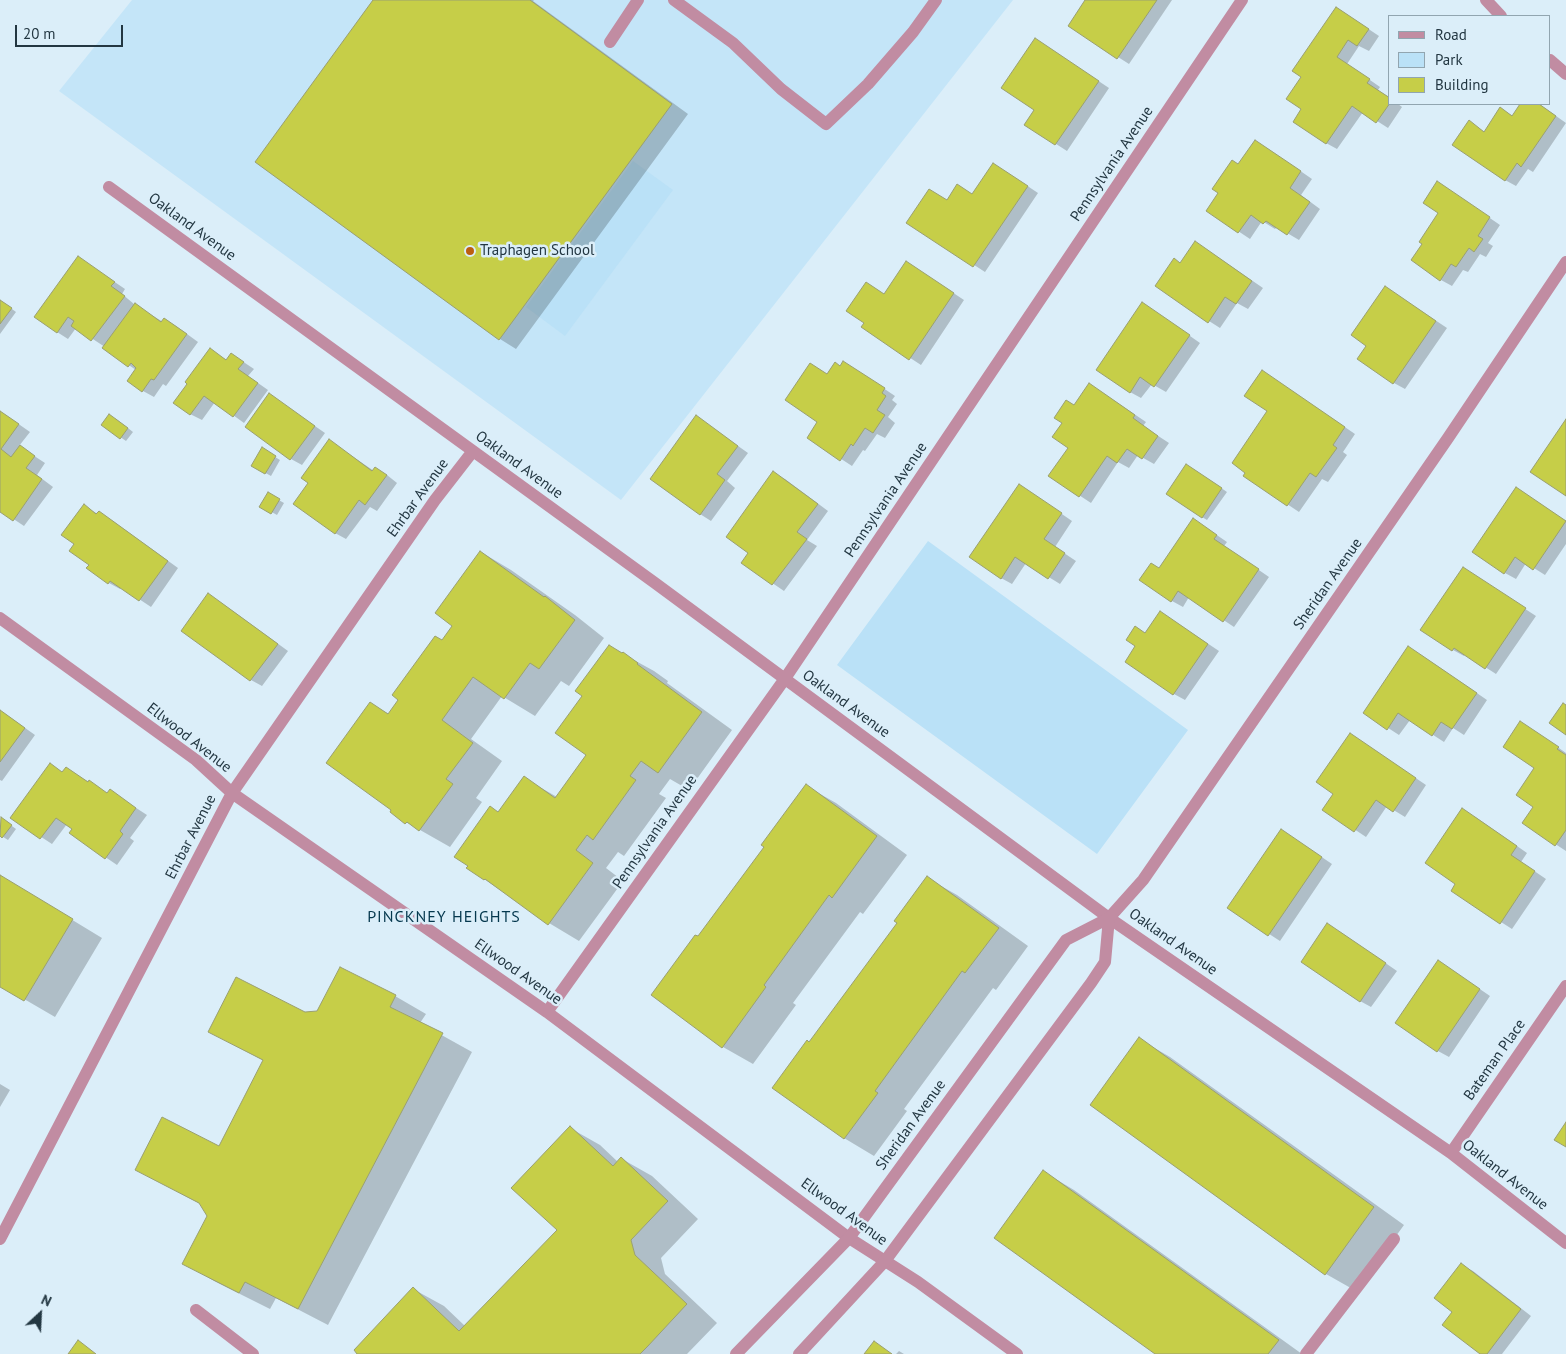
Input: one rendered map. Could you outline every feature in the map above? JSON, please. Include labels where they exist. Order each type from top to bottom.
[{"type":"street","points":[[610,42],[638,0]]},
{"type":"street","points":[[674,0],[734,43],[781,89],[826,124],[868,84],[913,32],[936,0]]},
{"type":"street","name":"Pennsylvania Avenue","points":[[547,1012],[784,680],[1242,0]]},
{"type":"street","points":[[1486,0],[1501,15]]},
{"type":"street","points":[[1551,61],[1566,74]]},
{"type":"street","name":"Oakland Avenue","points":[[110,187],[655,583],[1109,918],[1451,1153],[1566,1243]]},
{"type":"street","name":"Sheridan Avenue","points":[[736,1354],[849,1238],[1066,940],[1109,918],[1143,880],[1442,447],[1566,262]]},
{"type":"street","name":"Ehrbar Avenue","points":[[0,1239],[232,793],[435,500],[473,451]]},
{"type":"street","name":"Ellwood Avenue","points":[[0,618],[196,760],[232,793],[547,1012],[849,1238],[918,1282],[1017,1354]]},
{"type":"street","points":[[799,1354],[885,1261],[1105,962],[1109,918]]},
{"type":"street","name":"Bateman Place","points":[[1451,1153],[1566,986]]},
{"type":"street","points":[[1306,1354],[1394,1239]]},
{"type":"street","points":[[196,1310],[253,1354]]},
{"type":"shaded area","points":[[132,0],[1013,0],[621,500],[59,91]]},
{"type":"green space","points":[[633,161],[673,190],[565,336],[526,307]]},
{"type":"green space","points":[[928,541],[1188,730],[1097,854],[837,665]]},
{"type":"building","name":"Traphagen School","points":[[373,0],[530,0],[672,104],[499,340],[255,162]]},
{"type":"building","points":[[1085,0],[1157,0],[1117,59],[1068,26]]},
{"type":"building","points":[[1336,7],[1369,29],[1357,46],[1348,40],[1337,57],[1370,79],[1367,83],[1388,97],[1389,105],[1376,123],[1352,106],[1326,144],[1293,122],[1301,109],[1286,99],[1301,77],[1292,71]]},
{"type":"building","points":[[1035,38],[1099,81],[1055,145],[1024,125],[1034,110],[1001,88]]},
{"type":"building","points":[[1519,105],[1540,105],[1556,116],[1521,167],[1517,163],[1505,181],[1452,145],[1469,120],[1484,132],[1500,107],[1512,116]]},
{"type":"building","points":[[1255,140],[1301,171],[1290,188],[1310,202],[1287,235],[1266,221],[1263,224],[1251,215],[1238,233],[1206,211],[1218,193],[1212,189],[1232,160],[1238,164]]},
{"type":"building","points":[[993,163],[1028,186],[973,267],[906,223],[929,189],[947,200],[957,184],[972,194]]},
{"type":"building","points":[[1437,181],[1490,217],[1478,236],[1483,239],[1474,252],[1469,248],[1456,267],[1451,264],[1440,281],[1411,260],[1422,244],[1419,242],[1438,213],[1423,203]]},
{"type":"building","points":[[1195,241],[1252,281],[1236,304],[1225,297],[1208,323],[1155,286],[1174,258],[1180,263]]},
{"type":"building","points":[[78,256],[115,282],[111,286],[125,296],[91,341],[71,326],[74,321],[68,317],[57,333],[34,317]]},
{"type":"building","points":[[906,261],[954,293],[909,360],[861,327],[864,323],[846,311],[866,282],[884,294]]},
{"type":"building","points":[[1385,286],[1436,321],[1393,384],[1357,359],[1366,346],[1351,335]]},
{"type":"building","points":[[0,300],[12,308],[0,324]]},
{"type":"building","points":[[1142,302],[1190,335],[1154,387],[1140,377],[1130,393],[1096,370]]},
{"type":"building","points":[[135,303],[161,322],[164,318],[187,334],[154,380],[151,379],[142,392],[127,381],[136,368],[131,363],[128,367],[102,348]]},
{"type":"building","points":[[210,348],[226,360],[231,353],[244,362],[238,369],[258,383],[233,417],[204,396],[190,415],[173,403],[187,384],[185,382]]},
{"type":"building","points":[[843,361],[885,388],[882,393],[886,396],[877,410],[885,415],[873,433],[865,428],[840,461],[807,438],[817,422],[785,400],[810,363],[827,374],[835,362],[840,366]]},
{"type":"building","points":[[1262,370],[1345,427],[1333,445],[1337,448],[1316,477],[1310,473],[1287,506],[1243,476],[1245,473],[1232,463],[1267,411],[1244,396]]},
{"type":"building","points":[[1089,383],[1135,415],[1133,418],[1158,436],[1142,459],[1127,449],[1117,463],[1107,456],[1079,497],[1048,476],[1068,448],[1052,437],[1062,423],[1054,418],[1066,400],[1074,405]]},
{"type":"building","points":[[269,393],[315,426],[290,460],[245,427]]},
{"type":"building","points":[[0,411],[19,424],[1,449],[11,457],[20,445],[35,456],[26,468],[42,479],[13,521],[0,512]]},
{"type":"building","points":[[109,414],[128,428],[120,439],[101,425]]},
{"type":"building","points":[[696,415],[738,446],[717,474],[725,480],[700,515],[650,479]]},
{"type":"building","points":[[1566,419],[1566,496],[1530,472]]},
{"type":"building","points":[[329,439],[372,471],[375,467],[387,475],[365,505],[359,500],[335,534],[293,504],[308,483],[301,478]]},
{"type":"building","points":[[262,447],[276,456],[265,474],[251,466]]},
{"type":"building","points":[[1186,464],[1222,488],[1202,518],[1166,494]]},
{"type":"building","points":[[773,471],[818,504],[797,532],[807,539],[772,585],[741,563],[748,553],[726,537]]},
{"type":"building","points":[[1019,484],[1062,513],[1044,539],[1065,553],[1048,579],[1015,557],[1001,579],[969,557]]},
{"type":"building","points":[[1516,487],[1566,521],[1533,570],[1515,557],[1504,574],[1472,552]]},
{"type":"building","points":[[268,492],[280,499],[271,514],[259,507]]},
{"type":"building","points":[[84,504],[96,514],[99,511],[168,561],[139,601],[110,581],[108,584],[86,568],[89,565],[69,551],[74,544],[61,535]]},
{"type":"building","points":[[1193,518],[1217,535],[1214,539],[1259,569],[1223,622],[1178,591],[1171,602],[1139,580],[1151,563],[1159,568]]},
{"type":"building","points":[[480,551],[545,596],[575,620],[539,669],[530,663],[504,699],[473,677],[442,720],[473,743],[446,779],[453,784],[419,831],[407,822],[405,824],[390,812],[391,810],[326,763],[370,702],[388,714],[398,700],[392,695],[435,636],[442,640],[452,626],[435,613]]},
{"type":"building","points":[[1463,567],[1526,608],[1485,669],[1454,648],[1452,651],[1420,630]]},
{"type":"building","points":[[208,593],[278,644],[250,681],[181,631]]},
{"type":"building","points":[[1160,611],[1208,644],[1173,695],[1125,662],[1135,646],[1126,640],[1135,626],[1145,633]]},
{"type":"building","points":[[609,645],[623,652],[702,712],[658,773],[641,761],[630,776],[636,780],[593,840],[587,835],[576,850],[593,863],[548,925],[485,879],[466,868],[468,866],[454,857],[490,806],[498,812],[524,776],[555,798],[586,755],[555,733],[582,696],[575,691]]},
{"type":"building","points":[[1408,646],[1477,693],[1452,729],[1441,722],[1432,736],[1398,713],[1387,730],[1363,713]]},
{"type":"building","points":[[1563,703],[1566,705],[1566,735],[1549,723]]},
{"type":"building","points":[[0,710],[25,728],[0,762]]},
{"type":"building","points":[[1520,721],[1559,747],[1557,749],[1566,755],[1566,830],[1555,846],[1522,823],[1533,807],[1516,795],[1534,768],[1503,747]]},
{"type":"building","points":[[1350,733],[1416,778],[1393,812],[1376,800],[1354,832],[1322,810],[1333,794],[1316,782]]},
{"type":"building","points":[[50,763],[62,772],[66,767],[107,793],[110,789],[136,808],[120,831],[123,834],[105,859],[69,833],[72,829],[56,818],[40,839],[10,818]]},
{"type":"building","points":[[806,784],[877,836],[832,898],[829,895],[764,985],[766,987],[722,1048],[651,995],[695,935],[698,936],[764,847],[761,845]]},
{"type":"building","points":[[1462,808],[1517,846],[1511,855],[1535,871],[1500,924],[1451,891],[1455,884],[1425,863]]},
{"type":"building","points":[[1,817],[12,825],[2,838],[0,836]]},
{"type":"building","points":[[1281,829],[1322,857],[1268,936],[1227,908]]},
{"type":"building","points":[[0,875],[73,919],[24,1001],[0,987]]},
{"type":"building","points":[[927,876],[999,928],[965,973],[962,971],[875,1091],[878,1093],[844,1139],[772,1088],[807,1040],[809,1042],[897,923],[894,921]]},
{"type":"building","points":[[1327,923],[1386,963],[1360,1002],[1301,962]]},
{"type":"building","points":[[1438,960],[1480,989],[1437,1052],[1395,1023]]},
{"type":"building","points":[[340,967],[396,995],[390,1007],[443,1033],[298,1309],[245,1282],[239,1293],[182,1264],[207,1216],[199,1203],[135,1170],[162,1117],[219,1146],[263,1060],[208,1032],[236,977],[305,1012],[317,1011]]},
{"type":"building","points":[[1139,1037],[1374,1207],[1325,1275],[1090,1105]]},
{"type":"building","points":[[1566,1122],[1566,1147],[1554,1140]]},
{"type":"building","points":[[570,1126],[613,1166],[621,1157],[668,1201],[631,1240],[635,1255],[687,1304],[647,1347],[640,1354],[357,1354],[354,1350],[413,1287],[459,1331],[557,1230],[511,1188]]},
{"type":"building","points":[[1043,1170],[1279,1340],[1268,1354],[1155,1354],[994,1238]]},
{"type":"building","points":[[1461,1263],[1521,1309],[1487,1354],[1480,1354],[1442,1325],[1452,1312],[1434,1298]]},
{"type":"building","points":[[78,1340],[96,1354],[68,1354]]},
{"type":"building","points":[[874,1341],[892,1354],[864,1354]]},
{"type":"place","name":"Traphagen School","points":[[470,251]]},
{"type":"district","name":"PINCKNEY HEIGHTS","points":[[444,917]]}]
